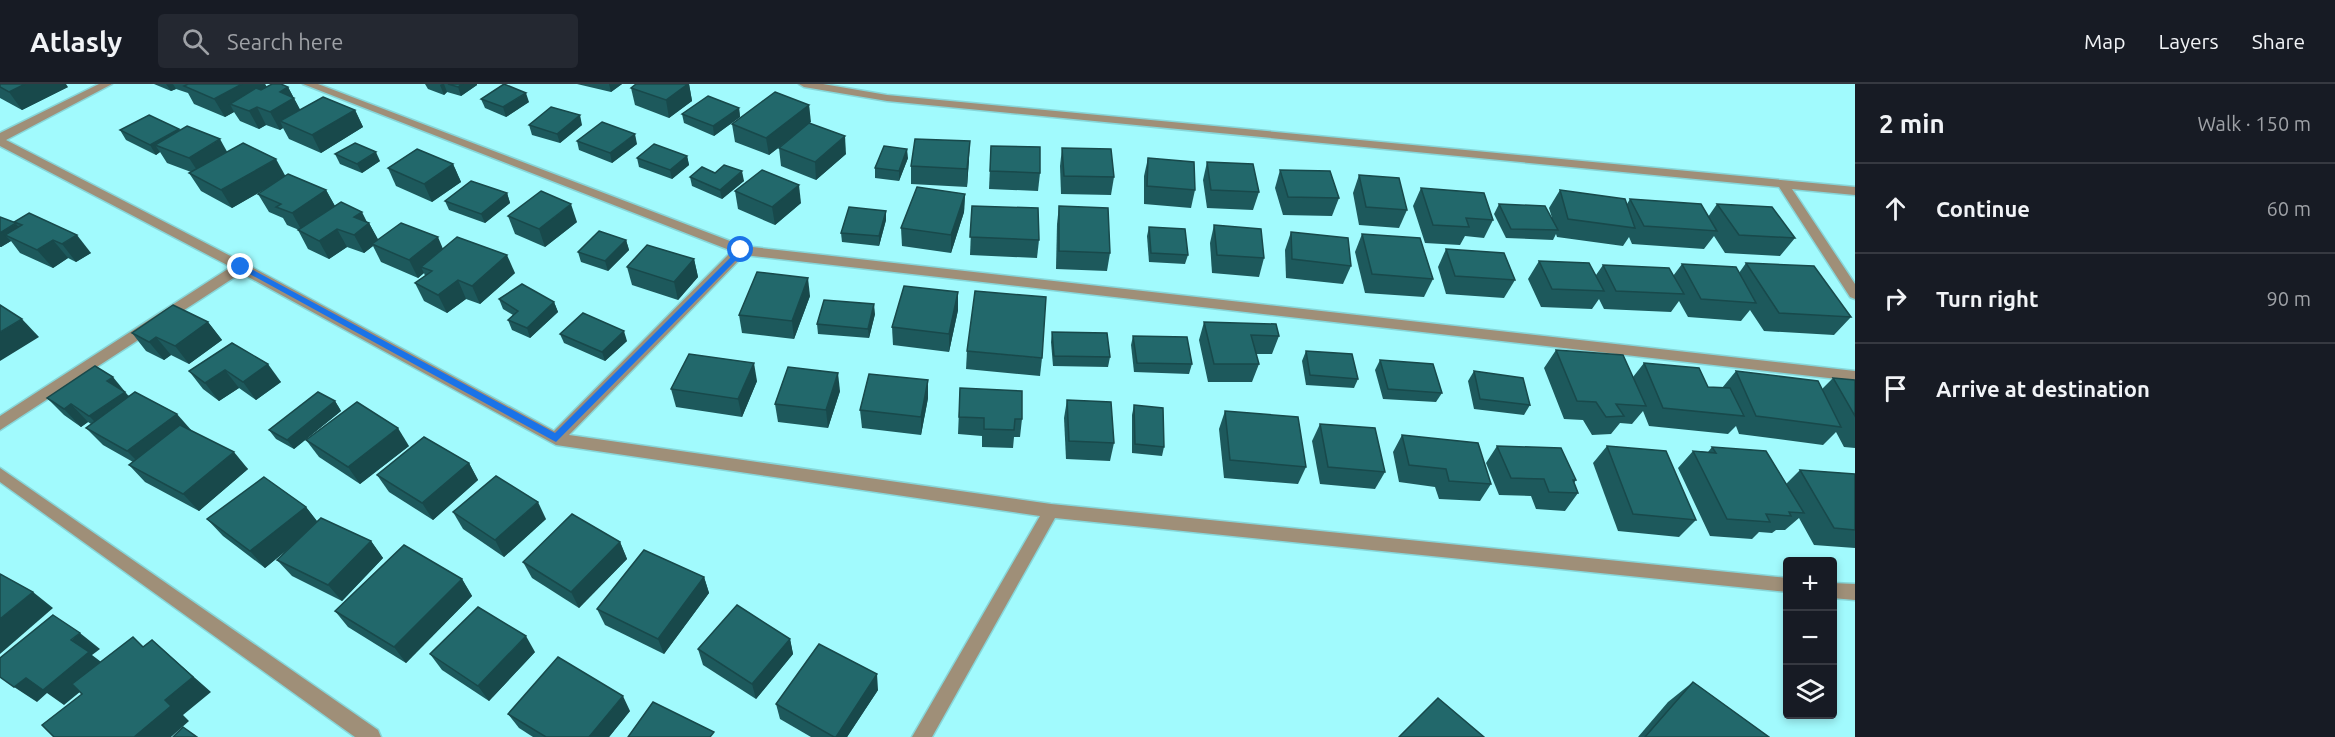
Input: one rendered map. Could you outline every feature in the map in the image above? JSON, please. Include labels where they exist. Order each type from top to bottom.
[{"type":"street","points":[[0,140],[107,84]]},
{"type":"street","points":[[308,84],[741,250],[1855,376]]},
{"type":"street","points":[[804,84],[887,98],[1784,186],[1855,191]]},
{"type":"street","points":[[0,140],[241,267],[556,439],[1051,511],[1783,584]]},
{"type":"street","points":[[1784,186],[1855,294]]},
{"type":"street","points":[[556,439],[741,250]]},
{"type":"street","points":[[0,424],[241,267]]},
{"type":"street","points":[[0,474],[371,737]]},
{"type":"street","points":[[922,737],[1051,511]]},
{"type":"street","points":[[1837,590],[1855,592]]},
{"type":"building","points":[[0,84],[25,84],[9,92],[0,87]]},
{"type":"building","points":[[188,84],[242,84],[214,99],[184,86]]},
{"type":"building","points":[[272,84],[288,87],[280,92],[294,98],[270,112],[257,107],[249,111],[230,104],[256,88],[261,90]]},
{"type":"building","points":[[504,84],[526,93],[503,107],[481,99]]},
{"type":"building","points":[[636,84],[688,84],[666,100],[631,88]]},
{"type":"building","points":[[775,92],[809,105],[766,138],[732,124]]},
{"type":"building","points":[[708,96],[739,108],[713,126],[682,114]]},
{"type":"building","points":[[323,97],[355,110],[312,135],[280,121]]},
{"type":"building","points":[[551,107],[580,115],[557,134],[529,125]]},
{"type":"building","points":[[149,115],[179,129],[150,145],[120,130]]},
{"type":"building","points":[[602,122],[635,134],[610,153],[577,141]]},
{"type":"building","points":[[809,123],[845,136],[815,162],[779,148]]},
{"type":"building","points":[[187,126],[220,139],[189,158],[155,145]]},
{"type":"building","points":[[915,139],[970,141],[967,169],[911,166]]},
{"type":"building","points":[[243,143],[276,159],[221,190],[189,173]]},
{"type":"building","points":[[355,143],[376,152],[357,164],[335,154]]},
{"type":"building","points":[[654,144],[687,156],[670,170],[637,158]]},
{"type":"building","points":[[884,146],[907,149],[899,171],[875,168]]},
{"type":"building","points":[[991,146],[1040,147],[1040,173],[990,171]]},
{"type":"building","points":[[1062,148],[1111,149],[1114,177],[1064,176]]},
{"type":"building","points":[[417,149],[453,164],[424,184],[388,168]]},
{"type":"building","points":[[1148,158],[1194,162],[1195,190],[1147,186]]},
{"type":"building","points":[[1207,162],[1253,164],[1259,192],[1211,190]]},
{"type":"building","points":[[724,165],[742,171],[720,190],[690,177],[702,167],[715,173]]},
{"type":"building","points":[[762,170],[799,185],[772,207],[735,191]]},
{"type":"building","points":[[1280,170],[1330,171],[1339,198],[1288,197]]},
{"type":"building","points":[[288,174],[326,190],[292,213],[276,207],[281,204],[258,194]]},
{"type":"building","points":[[1359,175],[1399,178],[1407,210],[1366,207]]},
{"type":"building","points":[[471,181],[507,193],[481,214],[445,201]]},
{"type":"building","points":[[917,187],[965,194],[951,235],[901,228]]},
{"type":"building","points":[[1421,188],[1484,193],[1493,220],[1466,218],[1469,227],[1433,225]]},
{"type":"building","points":[[1560,190],[1625,199],[1635,228],[1568,219]]},
{"type":"building","points":[[541,191],[571,204],[539,229],[508,216]]},
{"type":"building","points":[[1630,199],[1701,204],[1717,231],[1644,226]]},
{"type":"building","points":[[341,202],[362,212],[354,217],[369,223],[354,235],[337,229],[319,241],[298,230]]},
{"type":"building","points":[[1499,204],[1545,206],[1558,230],[1511,229]]},
{"type":"building","points":[[1717,204],[1772,207],[1795,238],[1739,235]]},
{"type":"building","points":[[972,206],[1038,208],[1039,240],[970,237]]},
{"type":"building","points":[[1059,206],[1108,208],[1110,253],[1059,251]]},
{"type":"building","points":[[849,207],[886,211],[879,236],[841,233]]},
{"type":"building","points":[[29,213],[77,235],[62,244],[53,240],[37,250],[5,235],[22,225],[14,222]]},
{"type":"building","points":[[0,217],[16,223],[0,233]]},
{"type":"building","points":[[401,223],[438,237],[409,260],[372,244]]},
{"type":"building","points":[[1214,225],[1261,229],[1264,258],[1217,255]]},
{"type":"building","points":[[1149,227],[1185,229],[1188,255],[1151,253]]},
{"type":"building","points":[[599,231],[626,240],[605,261],[578,252]]},
{"type":"building","points":[[1291,232],[1348,238],[1351,266],[1292,259]]},
{"type":"building","points":[[1362,234],[1420,238],[1433,279],[1372,274]]},
{"type":"building","points":[[457,237],[507,255],[472,286],[458,280],[438,295],[415,283],[432,271],[421,267]]},
{"type":"building","points":[[647,245],[694,259],[674,282],[627,267]]},
{"type":"building","points":[[1446,249],[1504,253],[1515,280],[1455,276]]},
{"type":"building","points":[[1539,261],[1589,263],[1604,291],[1552,289]]},
{"type":"building","points":[[1746,263],[1814,266],[1851,317],[1779,313]]},
{"type":"building","points":[[1682,264],[1736,267],[1756,303],[1701,299]]},
{"type":"building","points":[[1603,265],[1669,268],[1684,294],[1616,291]]},
{"type":"building","points":[[757,272],[808,278],[792,321],[739,315]]},
{"type":"building","points":[[522,284],[554,302],[527,328],[508,320],[518,311],[499,299]]},
{"type":"building","points":[[904,286],[958,292],[949,334],[892,327]]},
{"type":"building","points":[[975,291],[1046,297],[1042,358],[967,351]]},
{"type":"building","points":[[824,300],[874,304],[868,329],[817,324]]},
{"type":"building","points":[[0,305],[22,319],[0,332]]},
{"type":"building","points":[[173,305],[208,322],[175,346],[156,337],[149,342],[132,333]]},
{"type":"building","points":[[583,313],[624,331],[602,352],[560,334]]},
{"type":"building","points":[[1204,322],[1276,324],[1279,336],[1251,335],[1259,364],[1214,364]]},
{"type":"building","points":[[1052,332],[1107,333],[1110,357],[1054,356]]},
{"type":"building","points":[[1133,336],[1187,337],[1192,364],[1137,363]]},
{"type":"building","points":[[232,343],[268,364],[243,382],[225,370],[205,383],[189,371]]},
{"type":"building","points":[[1556,350],[1623,355],[1646,406],[1616,404],[1624,416],[1606,417],[1596,402],[1577,401]]},
{"type":"building","points":[[1306,351],[1352,354],[1358,379],[1310,375]]},
{"type":"building","points":[[689,354],[754,363],[738,399],[671,389]]},
{"type":"building","points":[[1380,360],[1433,364],[1442,393],[1388,389]]},
{"type":"building","points":[[1644,363],[1699,368],[1708,387],[1730,388],[1744,416],[1663,408]]},
{"type":"building","points":[[95,366],[113,377],[107,381],[125,392],[89,416],[71,404],[64,409],[47,398]]},
{"type":"building","points":[[788,367],[838,373],[826,410],[775,404]]},
{"type":"building","points":[[1474,371],[1523,378],[1530,405],[1480,399]]},
{"type":"building","points":[[1736,371],[1818,381],[1841,427],[1756,416]]},
{"type":"building","points":[[869,374],[928,380],[921,417],[860,410]]},
{"type":"building","points":[[1833,378],[1855,380],[1855,416]]},
{"type":"building","points":[[960,388],[1022,391],[1022,419],[1015,419],[1014,430],[984,429],[984,418],[959,417]]},
{"type":"building","points":[[135,392],[177,414],[127,451],[86,428]]},
{"type":"building","points":[[318,392],[335,401],[287,440],[269,430]]},
{"type":"building","points":[[1067,400],[1111,402],[1114,443],[1069,441]]},
{"type":"building","points":[[357,402],[398,428],[348,467],[306,440]]},
{"type":"building","points":[[1134,405],[1163,408],[1164,447],[1135,444]]},
{"type":"building","points":[[1225,411],[1298,417],[1306,467],[1230,460]]},
{"type":"building","points":[[1320,424],[1375,428],[1385,472],[1328,467]]},
{"type":"building","points":[[180,425],[234,452],[183,494],[129,465]]},
{"type":"building","points":[[1402,435],[1478,443],[1491,484],[1449,481],[1446,469],[1409,465]]},
{"type":"building","points":[[424,437],[469,463],[422,503],[377,475]]},
{"type":"building","points":[[1497,446],[1561,448],[1576,480],[1573,480],[1578,493],[1549,492],[1544,479],[1511,478]]},
{"type":"building","points":[[1607,446],[1666,451],[1696,520],[1633,514]]},
{"type":"building","points":[[1712,447],[1766,451],[1804,513],[1789,512],[1791,516],[1766,514],[1770,522],[1727,519],[1693,451],[1716,453]]},
{"type":"building","points":[[1800,470],[1855,474],[1855,530],[1834,528]]},
{"type":"building","points":[[496,476],[538,502],[495,540],[453,512]]},
{"type":"building","points":[[264,477],[306,507],[250,551],[207,519]]},
{"type":"building","points":[[572,514],[620,542],[571,592],[523,562]]},
{"type":"building","points":[[321,518],[371,541],[328,585],[277,560]]},
{"type":"building","points":[[404,545],[462,579],[394,647],[335,611]]},
{"type":"building","points":[[644,550],[704,577],[658,639],[597,609]]},
{"type":"building","points":[[0,574],[33,592],[0,619]]},
{"type":"building","points":[[737,605],[790,639],[752,684],[698,649]]},
{"type":"building","points":[[478,607],[526,636],[478,686],[430,654]]},
{"type":"building","points":[[53,615],[80,633],[71,640],[89,652],[43,690],[26,678],[14,687],[0,677],[0,658]]},
{"type":"building","points":[[133,637],[143,647],[152,640],[193,677],[165,700],[171,706],[134,737],[54,737],[42,725],[82,694],[72,684]]},
{"type":"building","points":[[819,644],[877,674],[836,737],[776,704]]},
{"type":"building","points":[[558,657],[623,696],[589,737],[546,737],[508,714]]},
{"type":"building","points":[[1693,682],[1769,737],[1645,737]]},
{"type":"building","points":[[1438,698],[1484,737],[1399,737]]},
{"type":"building","points":[[653,702],[714,732],[710,737],[628,737]]},
{"type":"building","points":[[183,727],[197,737],[173,737]]},
{"type":"route","points":[[241,267],[556,439],[741,250]]}]
